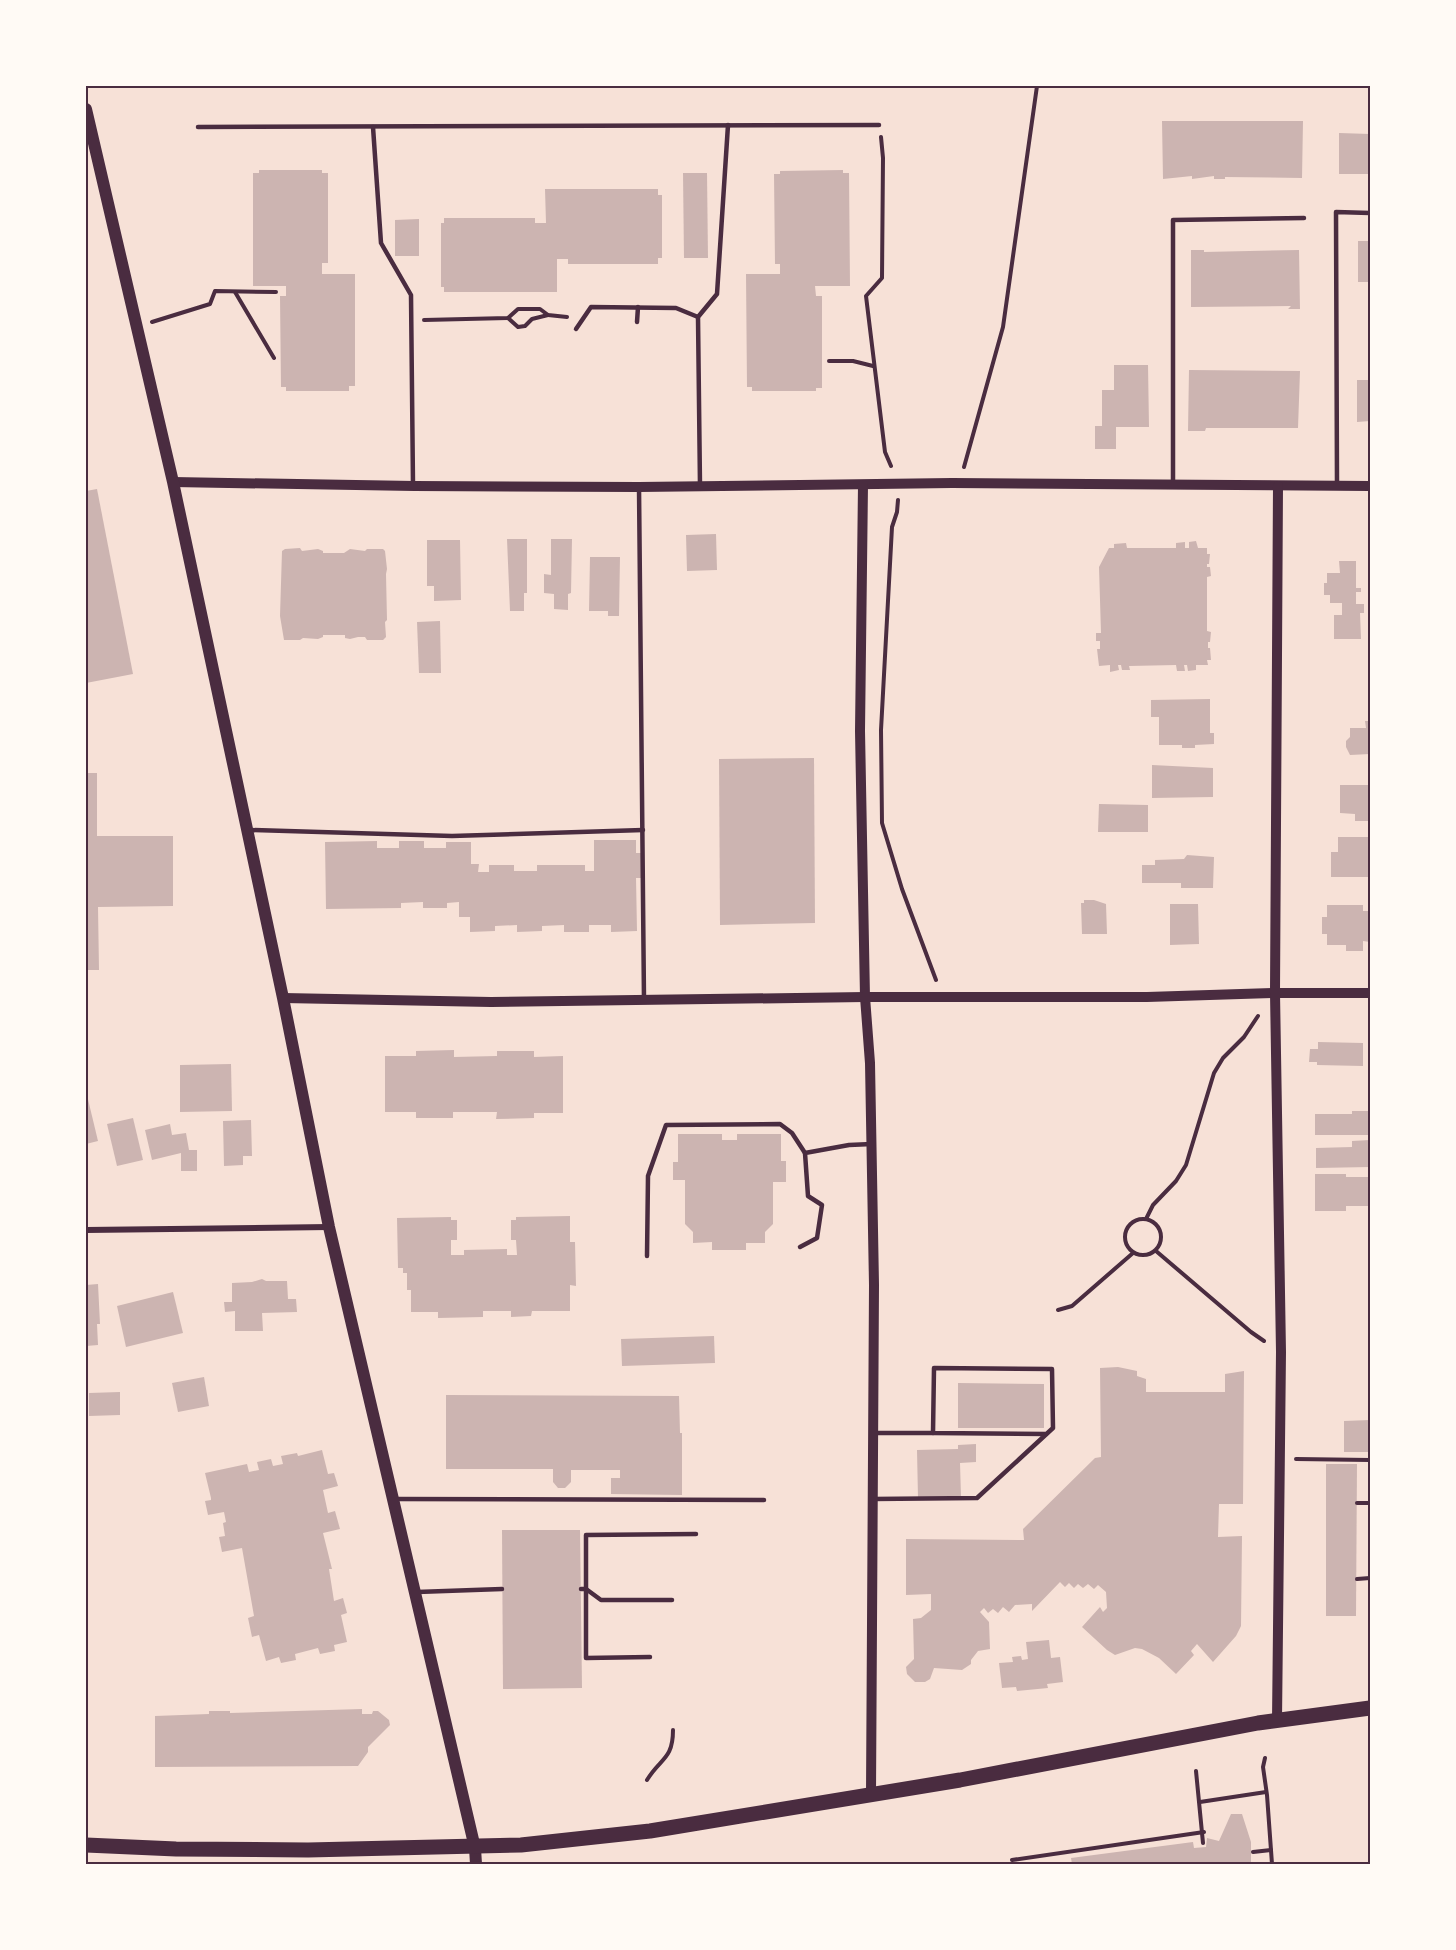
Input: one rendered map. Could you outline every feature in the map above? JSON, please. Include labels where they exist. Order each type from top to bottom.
[{"type":"main road","points":[[86,109],[88,126],[173,482],[283,998],[329,1227],[475,1848],[476,1864]]},
{"type":"main road","points":[[86,1845],[176,1849],[308,1850],[475,1848],[521,1845],[650,1831],[960,1780],[1277,1721],[1371,1708]]},
{"type":"street","points":[[173,482],[639,487],[960,483],[1371,486]]},
{"type":"street","points":[[863,484],[860,730],[865,997],[870,1064],[872,1144],[874,1433],[871,1794]]},
{"type":"street","points":[[1277,1721],[1281,1459],[1274,993],[1278,486]]},
{"type":"street","points":[[283,998],[491,1002],[1371,993]]},
{"type":"street","points":[[86,1230],[329,1227]]},
{"type":"lane","points":[[700,486],[698,317],[717,294],[728,125]]},
{"type":"lane","points":[[198,128],[879,125]]},
{"type":"lane","points":[[373,127],[381,243],[411,296],[414,486]]},
{"type":"lane","points":[[1337,486],[1336,212],[1371,213]]},
{"type":"lane","points":[[1173,485],[1173,220],[1304,218]]},
{"type":"lane","points":[[576,329],[591,307],[676,308],[698,317]]},
{"type":"lane","points":[[637,322],[638,307]]},
{"type":"lane","points":[[639,487],[644,1000]]},
{"type":"lane","points":[[247,830],[452,836],[643,830]]},
{"type":"lane","points":[[647,1256],[648,1176],[666,1125],[780,1124],[792,1133],[805,1153],[808,1196],[822,1205],[817,1238],[800,1247]]},
{"type":"lane","points":[[805,1153],[849,1145],[872,1144]]},
{"type":"lane","points":[[873,1499],[977,1498],[1053,1428],[1052,1369],[933,1368],[933,1433]]},
{"type":"lane","points":[[874,1433],[1046,1434]]},
{"type":"lane","points":[[393,1499],[764,1500]]},
{"type":"lane","points":[[650,1657],[586,1658],[583,1589],[586,1535],[696,1534]]},
{"type":"lane","points":[[414,1592],[502,1589]]},
{"type":"lane","points":[[583,1589],[601,1600],[672,1600]]},
{"type":"path","points":[[960,483],[1004,327],[1037,86]]},
{"type":"path","points":[[879,125],[883,158],[882,278],[866,296],[885,452],[898,484],[897,512],[892,527],[881,730],[882,823],[902,889],[942,997]]},
{"type":"path","points":[[137,327],[210,304],[214,291],[276,291]]},
{"type":"path","points":[[235,291],[274,358]]},
{"type":"path","points":[[411,320],[508,318],[518,309],[540,309],[548,315]]},
{"type":"path","points":[[508,318],[518,327],[525,326],[532,319],[548,315],[584,318]]},
{"type":"path","points":[[829,361],[853,361],[873,366]]},
{"type":"path","points":[[1146,1219],[1153,1205],[1176,1181],[1186,1165],[1214,1072],[1223,1058],[1244,1037],[1274,993]]},
{"type":"path","points":[[1146,1219],[1160,1229],[1161,1244],[1156,1251],[1147,1256],[1133,1253],[1125,1242],[1127,1228],[1136,1220],[1146,1219]]},
{"type":"path","points":[[1156,1251],[1251,1332],[1281,1352]]},
{"type":"path","points":[[1058,1310],[1072,1306],[1133,1253]]},
{"type":"path","points":[[1281,1459],[1371,1460]]},
{"type":"path","points":[[1357,1503],[1371,1503]]},
{"type":"path","points":[[1357,1579],[1371,1578]]},
{"type":"path","points":[[647,1780],[653,1770],[669,1755],[673,1742],[673,1730]]},
{"type":"path","points":[[1265,1758],[1263,1767],[1272,1864]]},
{"type":"path","points":[[1196,1771],[1204,1832],[1203,1843]]},
{"type":"path","points":[[1200,1802],[1266,1792]]},
{"type":"path","points":[[1012,1860],[1204,1832]]},
{"type":"path","points":[[1253,1852],[1270,1850]]},
{"type":"building","points":[[1162,121],[1303,121],[1302,178],[1225,177],[1225,179],[1214,179],[1214,176],[1192,179],[1192,176],[1163,179]]},
{"type":"building","points":[[1339,133],[1370,134],[1370,174],[1339,174]]},
{"type":"building","points":[[259,170],[322,170],[322,173],[328,173],[328,263],[322,263],[322,274],[355,274],[355,386],[349,386],[349,391],[286,391],[286,387],[281,387],[280,296],[286,296],[286,286],[253,286],[253,173],[259,173]]},
{"type":"building","points":[[843,170],[843,173],[849,173],[850,286],[815,286],[816,296],[822,296],[822,388],[816,388],[816,391],[752,391],[752,387],[747,387],[746,274],[780,274],[780,264],[775,264],[774,174],[780,174],[780,171]]},
{"type":"building","points":[[683,173],[707,173],[708,258],[684,258]]},
{"type":"building","points":[[545,189],[658,189],[658,195],[662,195],[662,258],[658,258],[658,264],[568,264],[568,259],[557,259],[557,292],[444,292],[444,287],[441,287],[441,223],[444,223],[444,218],[535,218],[535,223],[546,223]]},
{"type":"building","points":[[419,219],[419,256],[395,256],[395,220]]},
{"type":"building","points":[[1358,241],[1370,241],[1370,282],[1358,282]]},
{"type":"building","points":[[1191,250],[1204,250],[1204,252],[1299,250],[1300,309],[1288,309],[1291,306],[1191,307]]},
{"type":"building","points":[[1114,365],[1148,365],[1149,427],[1116,427],[1116,449],[1095,449],[1095,426],[1102,426],[1102,390],[1114,390]]},
{"type":"building","points":[[1189,370],[1300,371],[1298,428],[1206,428],[1205,431],[1188,431]]},
{"type":"building","points":[[1357,380],[1370,380],[1370,421],[1357,422]]},
{"type":"building","points":[[97,489],[133,674],[86,683],[86,491]]},
{"type":"building","points":[[716,534],[717,570],[687,571],[686,535]]},
{"type":"building","points":[[507,539],[527,539],[527,593],[524,593],[524,611],[510,611]]},
{"type":"building","points":[[551,539],[572,539],[571,593],[568,594],[568,610],[554,609],[554,594],[544,593],[544,574],[551,575]]},
{"type":"building","points":[[427,540],[460,540],[461,600],[434,601],[434,586],[427,586]]},
{"type":"building","points":[[1196,541],[1198,548],[1207,548],[1207,554],[1210,554],[1209,564],[1207,564],[1207,567],[1210,567],[1211,576],[1207,577],[1207,631],[1211,632],[1208,648],[1210,648],[1211,660],[1207,660],[1208,665],[1196,665],[1196,670],[1188,671],[1187,665],[1184,665],[1185,671],[1177,671],[1176,665],[1129,666],[1130,670],[1122,670],[1121,665],[1118,665],[1119,670],[1110,672],[1110,665],[1099,666],[1097,649],[1100,649],[1100,641],[1096,641],[1096,633],[1101,633],[1099,567],[1109,548],[1114,548],[1114,544],[1126,543],[1127,548],[1176,548],[1176,543],[1185,542],[1185,548],[1189,548],[1189,542]]},
{"type":"building","points":[[300,548],[302,551],[318,549],[323,553],[344,553],[350,549],[365,551],[383,549],[385,551],[387,620],[385,622],[386,637],[383,640],[367,640],[365,637],[350,639],[345,638],[345,635],[323,635],[318,639],[284,640],[280,616],[282,551]]},
{"type":"building","points":[[590,557],[620,557],[619,616],[608,616],[608,611],[589,611]]},
{"type":"building","points":[[1339,561],[1356,561],[1356,588],[1361,588],[1361,592],[1356,592],[1356,604],[1364,604],[1364,613],[1360,613],[1361,639],[1334,639],[1334,615],[1342,615],[1342,603],[1330,603],[1330,595],[1324,595],[1324,583],[1327,583],[1327,573],[1340,573]]},
{"type":"building","points":[[440,621],[441,673],[419,673],[417,622]]},
{"type":"building","points":[[1210,699],[1210,733],[1214,733],[1214,744],[1195,745],[1195,748],[1182,748],[1182,745],[1159,745],[1159,717],[1151,717],[1151,700]]},
{"type":"building","points":[[1365,721],[1370,721],[1370,754],[1350,755],[1346,741],[1350,737],[1350,728],[1366,728]]},
{"type":"building","points":[[814,758],[815,923],[720,925],[719,759]]},
{"type":"building","points":[[1152,765],[1213,768],[1213,797],[1152,798]]},
{"type":"building","points":[[86,773],[97,773],[97,836],[173,836],[173,906],[98,907],[99,970],[86,970]]},
{"type":"building","points":[[1340,785],[1370,785],[1370,821],[1355,821],[1355,814],[1340,813]]},
{"type":"building","points":[[1099,804],[1148,805],[1148,832],[1098,832]]},
{"type":"building","points":[[1338,837],[1368,837],[1368,877],[1331,877],[1331,852],[1338,852]]},
{"type":"building","points":[[594,840],[636,840],[636,853],[642,853],[643,878],[636,878],[637,931],[611,932],[611,925],[589,925],[589,932],[564,932],[564,925],[542,926],[542,931],[517,932],[517,925],[495,926],[495,931],[470,932],[470,917],[459,917],[459,902],[447,903],[447,908],[423,908],[423,902],[401,903],[401,908],[326,909],[325,842],[377,841],[377,848],[399,848],[399,841],[424,841],[424,848],[446,848],[446,842],[471,842],[471,864],[479,864],[478,872],[489,872],[489,865],[514,865],[514,871],[537,871],[537,865],[585,865],[585,871],[594,871]]},
{"type":"building","points":[[1187,855],[1214,857],[1213,888],[1181,888],[1181,883],[1142,883],[1142,865],[1155,865],[1155,860],[1184,859]]},
{"type":"building","points":[[1084,900],[1106,904],[1107,934],[1082,934],[1081,903],[1084,903]]},
{"type":"building","points":[[1170,904],[1198,904],[1199,944],[1170,945]]},
{"type":"building","points":[[1327,905],[1363,905],[1363,911],[1370,911],[1370,942],[1363,941],[1363,951],[1346,951],[1346,945],[1327,945],[1327,934],[1322,934],[1322,917],[1327,917]]},
{"type":"building","points":[[1318,1042],[1363,1043],[1363,1066],[1317,1065],[1317,1062],[1309,1062],[1310,1049],[1318,1049]]},
{"type":"building","points":[[454,1050],[454,1057],[497,1056],[497,1051],[534,1051],[534,1057],[563,1056],[563,1113],[534,1113],[534,1118],[496,1119],[497,1112],[453,1112],[453,1118],[416,1118],[416,1112],[385,1112],[385,1056],[416,1056],[416,1051]]},
{"type":"building","points":[[231,1064],[232,1111],[180,1112],[180,1065]]},
{"type":"building","points":[[86,1091],[98,1141],[86,1144]]},
{"type":"building","points":[[1352,1111],[1369,1111],[1370,1135],[1315,1135],[1315,1114],[1352,1114]]},
{"type":"building","points":[[133,1118],[143,1160],[117,1166],[107,1124]]},
{"type":"building","points":[[251,1120],[252,1156],[243,1156],[243,1165],[224,1166],[223,1121]]},
{"type":"building","points":[[170,1124],[172,1135],[186,1133],[189,1150],[197,1150],[197,1171],[181,1171],[181,1153],[152,1160],[145,1130]]},
{"type":"building","points":[[678,1134],[722,1134],[722,1140],[737,1140],[737,1134],[781,1134],[781,1161],[786,1161],[786,1182],[773,1182],[773,1224],[765,1232],[765,1243],[746,1243],[746,1250],[712,1250],[712,1242],[693,1243],[693,1232],[685,1224],[685,1180],[673,1180],[673,1162],[678,1162]]},
{"type":"building","points":[[1370,1140],[1370,1167],[1316,1168],[1316,1148],[1352,1147],[1352,1141]]},
{"type":"building","points":[[1315,1174],[1370,1177],[1370,1206],[1346,1206],[1346,1211],[1315,1211]]},
{"type":"building","points":[[570,1216],[570,1242],[575,1242],[576,1286],[570,1285],[570,1311],[532,1311],[531,1316],[511,1317],[511,1311],[483,1311],[483,1317],[438,1318],[438,1312],[411,1312],[411,1290],[407,1290],[407,1273],[403,1273],[403,1268],[398,1268],[397,1218],[451,1217],[451,1220],[457,1220],[457,1240],[451,1240],[451,1255],[464,1255],[464,1250],[507,1249],[507,1255],[517,1255],[516,1240],[511,1240],[511,1220],[516,1220],[516,1217]]},
{"type":"building","points":[[262,1279],[287,1281],[288,1299],[296,1299],[297,1312],[262,1313],[263,1331],[235,1331],[235,1311],[225,1312],[224,1302],[232,1302],[232,1283]]},
{"type":"building","points":[[98,1284],[100,1324],[97,1324],[98,1345],[86,1346],[86,1285]]},
{"type":"building","points":[[173,1292],[183,1333],[126,1347],[117,1306]]},
{"type":"building","points":[[714,1336],[715,1363],[622,1366],[621,1339]]},
{"type":"building","points":[[1118,1367],[1137,1371],[1137,1376],[1146,1379],[1146,1392],[1225,1392],[1225,1374],[1244,1371],[1243,1504],[1219,1504],[1218,1537],[1242,1536],[1241,1626],[1236,1636],[1213,1662],[1197,1644],[1191,1651],[1194,1655],[1176,1674],[1159,1658],[1142,1649],[1135,1648],[1115,1655],[1107,1650],[1082,1627],[1100,1607],[1103,1612],[1107,1608],[1106,1592],[1098,1585],[1094,1589],[1088,1584],[1083,1588],[1078,1584],[1074,1588],[1069,1583],[1065,1587],[1060,1582],[1032,1611],[1032,1604],[1015,1605],[1009,1612],[1003,1607],[998,1613],[993,1609],[988,1613],[984,1608],[980,1612],[989,1622],[990,1649],[978,1651],[971,1660],[971,1664],[962,1670],[934,1668],[930,1679],[925,1682],[915,1682],[907,1674],[906,1667],[914,1659],[913,1619],[921,1618],[931,1610],[931,1594],[906,1595],[906,1539],[1024,1540],[1023,1529],[1095,1458],[1101,1457],[1100,1368]]},
{"type":"building","points":[[204,1377],[209,1406],[178,1412],[172,1383]]},
{"type":"building","points":[[958,1383],[1044,1384],[1044,1428],[958,1428]]},
{"type":"building","points":[[120,1392],[120,1415],[89,1416],[89,1393]]},
{"type":"building","points":[[446,1395],[679,1396],[680,1433],[682,1433],[682,1495],[611,1494],[611,1478],[620,1478],[620,1470],[571,1470],[571,1482],[565,1488],[558,1488],[553,1482],[553,1469],[446,1469]]},
{"type":"building","points":[[1370,1420],[1370,1452],[1344,1452],[1344,1421]]},
{"type":"building","points":[[976,1444],[976,1462],[960,1463],[961,1497],[918,1498],[917,1450],[958,1449],[958,1445]]},
{"type":"building","points":[[322,1450],[328,1474],[334,1473],[338,1486],[323,1490],[328,1513],[335,1511],[340,1529],[323,1533],[332,1569],[329,1569],[334,1601],[343,1598],[347,1613],[341,1615],[347,1642],[334,1645],[335,1651],[320,1654],[318,1648],[295,1654],[296,1660],[281,1663],[279,1657],[266,1661],[259,1635],[252,1637],[248,1618],[254,1616],[242,1548],[222,1552],[219,1537],[225,1536],[224,1512],[208,1515],[205,1501],[211,1498],[205,1473],[247,1464],[249,1472],[259,1470],[257,1462],[271,1459],[273,1466],[283,1464],[281,1456],[297,1453],[298,1456]]},
{"type":"building","points":[[1326,1464],[1357,1464],[1356,1616],[1326,1616]]},
{"type":"building","points":[[502,1530],[580,1530],[582,1688],[503,1689]]},
{"type":"building","points":[[1049,1640],[1051,1658],[1060,1657],[1063,1682],[1047,1684],[1048,1688],[1017,1691],[1016,1687],[1002,1688],[999,1663],[1013,1662],[1012,1657],[1021,1656],[1022,1660],[1028,1659],[1026,1642]]},
{"type":"building","points":[[362,1709],[362,1714],[372,1714],[373,1711],[378,1711],[389,1720],[390,1725],[368,1747],[368,1752],[358,1766],[155,1767],[155,1716],[209,1714],[209,1711],[230,1711],[230,1713]]},
{"type":"building","points":[[1231,1814],[1242,1814],[1251,1842],[1251,1864],[1072,1864],[1071,1858],[1193,1842],[1194,1848],[1206,1847],[1207,1838],[1219,1841]]}]
